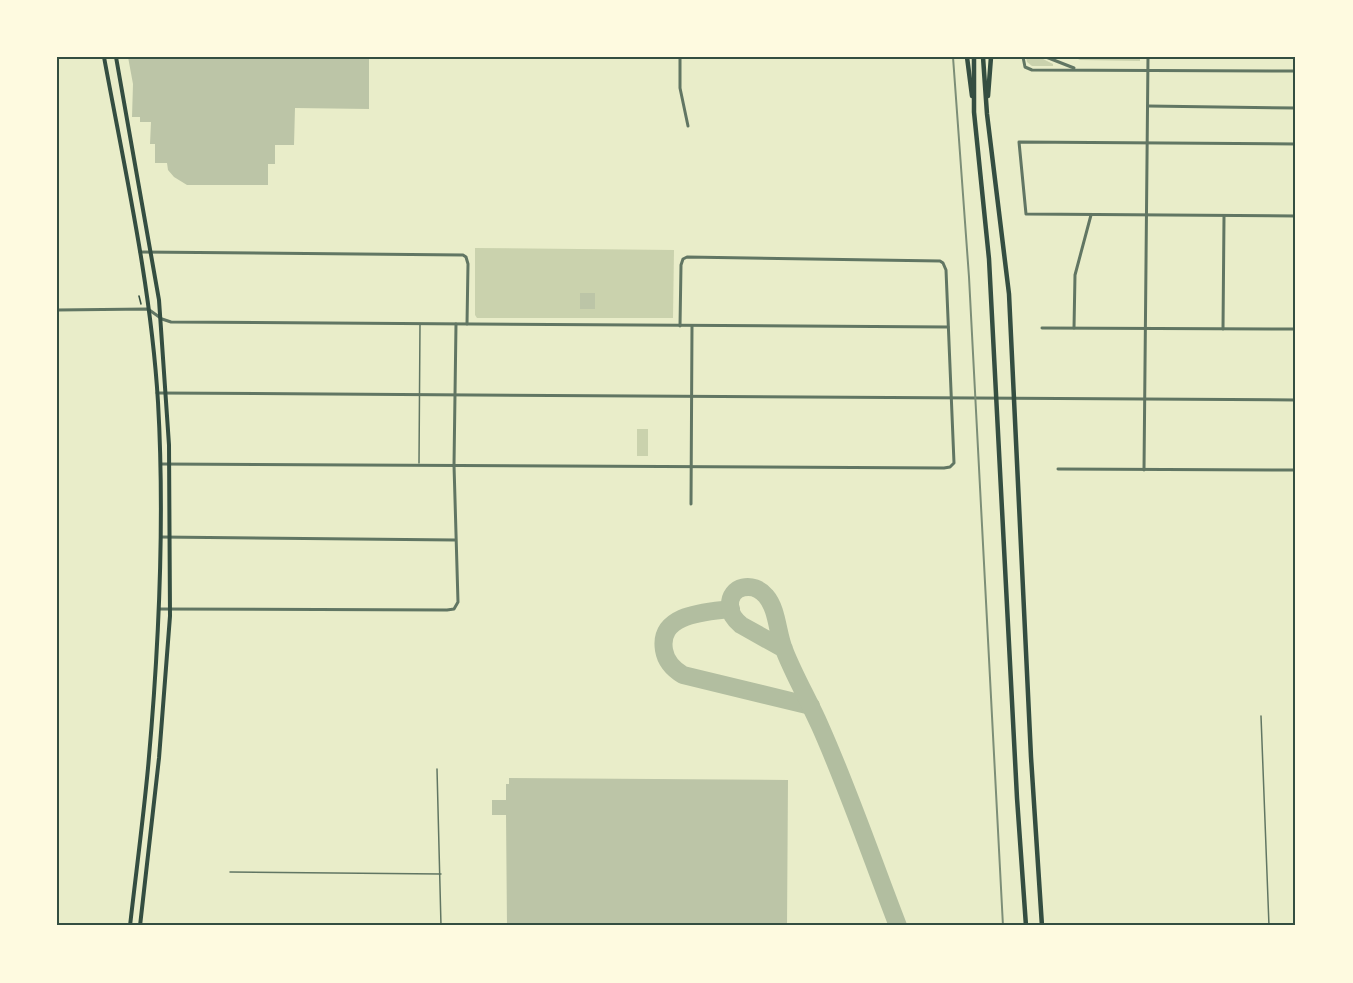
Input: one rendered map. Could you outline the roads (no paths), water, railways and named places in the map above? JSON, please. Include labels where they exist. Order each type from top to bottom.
[{"type":"highway","points":[[967,57],[986,219],[1026,926]]},
{"type":"highway","points":[[974,57],[974,112]]},
{"type":"highway","points":[[983,57],[987,114],[1008,274],[1030,747],[1042,926]]},
{"type":"highway","points":[[987,114],[990,57]]},
{"type":"main road","points":[[104,57],[140,252],[157,393],[161,537],[159,609],[149,758],[130,926]]},
{"type":"main road","points":[[116,57],[162,319],[170,463],[170,608],[159,758],[141,926]]},
{"type":"main road","points":[[120,145],[131,143]]},
{"type":"main road","points":[[136,872],[147,872]]},
{"type":"street","points":[[680,57],[680,88],[688,126]]},
{"type":"street","points":[[1023,57],[1025,67],[1032,70],[1296,71]]},
{"type":"street","points":[[1046,57],[1078,70]]},
{"type":"street","points":[[1144,470],[1148,57]]},
{"type":"street","points":[[1147,106],[1296,108]]},
{"type":"street","points":[[1296,144],[1019,142],[1026,214],[1296,216]]},
{"type":"street","points":[[1074,328],[1075,275],[1091,215]]},
{"type":"street","points":[[1223,329],[1224,216]]},
{"type":"street","points":[[140,252],[460,255],[466,257],[468,264],[468,324]]},
{"type":"street","points":[[159,464],[944,468],[952,465],[955,457],[946,270],[943,263],[924,260],[692,257],[683,259],[680,326]]},
{"type":"street","points":[[58,309],[148,309],[162,319],[171,322],[948,327]]},
{"type":"street","points":[[159,609],[454,609],[458,602],[454,465],[456,324]]},
{"type":"street","points":[[691,504],[692,326]]},
{"type":"street","points":[[1042,328],[1296,329]]},
{"type":"street","points":[[157,393],[1296,400]]},
{"type":"street","points":[[1058,470],[1296,470]]},
{"type":"street","points":[[161,537],[455,540]]},
{"type":"lane","points":[[419,464],[420,323]]},
{"type":"lane","points":[[1261,716],[1269,926]]},
{"type":"lane","points":[[437,769],[441,926]]},
{"type":"lane","points":[[230,872],[441,874]]},
{"type":"railway","points":[[953,57],[969,277],[1003,926]]}]
